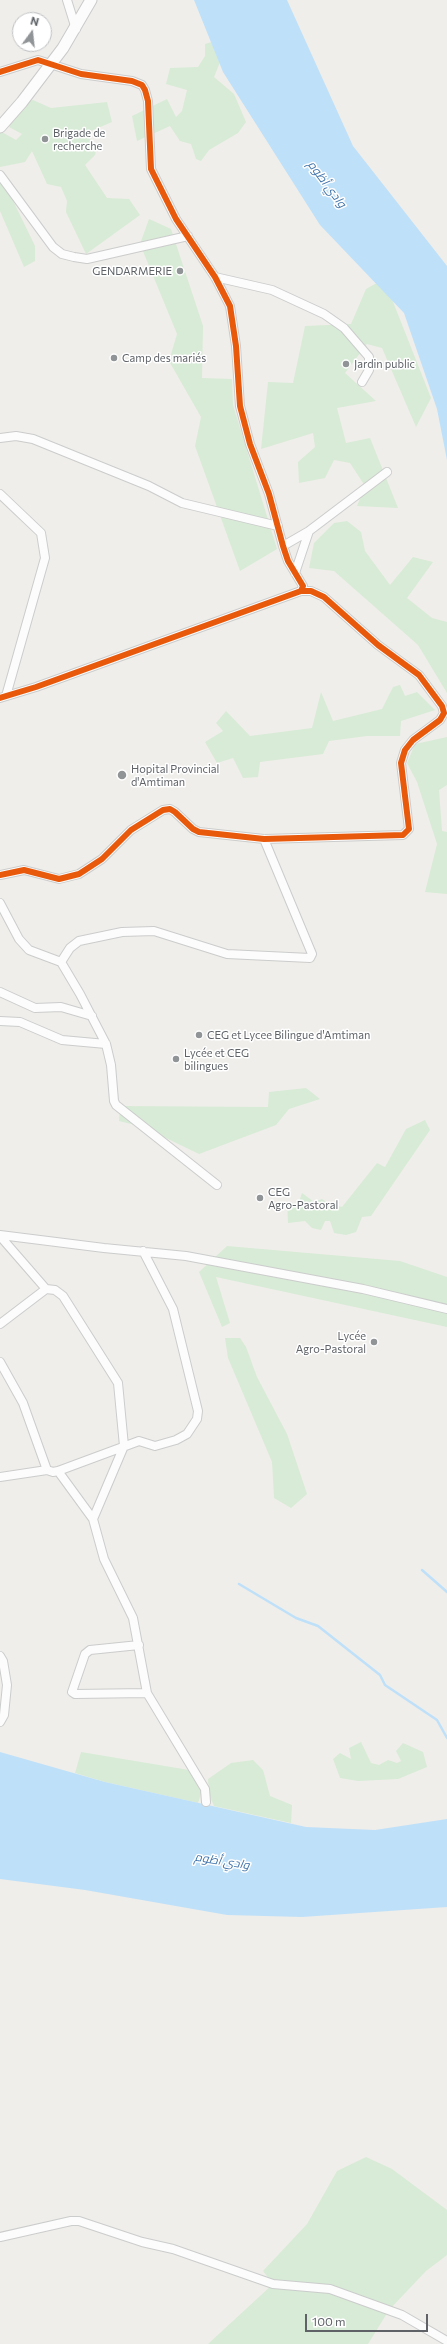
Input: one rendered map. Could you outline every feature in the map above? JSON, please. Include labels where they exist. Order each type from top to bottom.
[{"type":"main road","points":[[0,127],[52,64],[76,29],[91,0]]},
{"type":"street","points":[[67,0],[76,29]]},
{"type":"street","points":[[0,72],[38,60],[82,74],[132,81],[142,85],[148,101],[151,169],[170,207],[215,277],[230,306],[236,346],[240,406],[250,444],[269,494],[283,546],[302,586],[301,591]]},
{"type":"street","points":[[0,175],[53,246],[68,256],[87,259],[188,236]]},
{"type":"street","points":[[215,277],[272,290],[324,314],[344,328],[369,357],[369,370],[362,382]]},
{"type":"street","points":[[0,438],[16,436],[33,439],[149,486],[182,503],[278,526]]},
{"type":"street","points":[[283,546],[309,531],[387,472]]},
{"type":"street","points":[[0,494],[41,533],[45,558],[3,697]]},
{"type":"street","points":[[295,573],[309,531]]},
{"type":"street","points":[[0,875],[24,870],[59,879],[79,874],[102,859],[131,830],[163,810],[170,809],[193,829],[199,832],[264,839],[407,833],[409,829],[401,763],[405,750],[413,740],[440,720],[444,713],[442,706],[419,675],[378,645],[324,597],[311,591],[301,591],[3,697]]},
{"type":"street","points":[[61,962],[70,948],[79,941],[122,932],[154,931],[227,954],[310,958],[312,954],[264,839]]},
{"type":"street","points":[[0,903],[19,939],[29,950],[61,962],[106,1044],[114,1101],[116,1105],[217,1185]]},
{"type":"street","points":[[0,992],[35,1008],[61,1007],[92,1016]]},
{"type":"street","points":[[0,1021],[20,1022],[62,1040],[106,1044]]},
{"type":"street","points":[[0,1235],[104,1248],[186,1256],[356,1288],[447,1309]]},
{"type":"street","points":[[0,1235],[46,1289],[55,1290],[63,1296],[118,1383],[124,1446],[93,1518]]},
{"type":"street","points":[[0,1477],[46,1470],[53,1472],[97,1458],[139,1441],[155,1446],[182,1438],[192,1427],[198,1411],[173,1309],[144,1251]]},
{"type":"street","points":[[0,1324],[46,1289]]},
{"type":"street","points":[[0,1362],[23,1403],[46,1470]]},
{"type":"street","points":[[58,1470],[93,1518],[104,1559],[133,1618],[147,1693],[205,1789],[206,1802]]},
{"type":"street","points":[[138,1645],[90,1650],[85,1654],[72,1692],[75,1694],[147,1693]]},
{"type":"street","points":[[0,1722],[4,1715],[7,1685],[1,1657]]},
{"type":"street","points":[[0,2237],[71,2221],[79,2221],[142,2242],[173,2249],[273,2284],[330,2289],[402,2315],[447,2341]]},
{"type":"green space","points":[[212,42],[220,62],[214,77],[234,94],[246,122],[238,133],[209,150],[201,161],[196,159],[191,144],[180,141],[170,126],[137,141],[132,116],[167,99],[176,117],[182,111],[187,90],[166,84],[170,68],[198,67],[205,56],[205,44]]},
{"type":"green space","points":[[33,100],[51,108],[107,102],[112,122],[84,134],[97,146],[95,155],[85,165],[107,198],[129,199],[140,215],[86,254],[66,212],[67,201],[61,187],[47,184],[32,151],[25,162],[0,167],[0,131],[16,140],[22,134],[9,127],[13,105]]},
{"type":"green space","points":[[0,174],[35,246],[35,261],[24,267],[0,211]]},
{"type":"green space","points":[[149,219],[171,229],[203,326],[202,378],[232,379],[233,405],[277,549],[240,571],[195,446],[201,417],[169,361],[177,334],[140,244]]},
{"type":"green space","points":[[384,279],[431,398],[416,427],[382,348],[367,344],[345,373],[376,401],[337,408],[346,443],[370,438],[398,508],[357,506],[365,486],[350,463],[334,460],[325,478],[299,483],[298,462],[315,447],[313,433],[261,449],[268,382],[293,383],[305,326],[351,324],[366,289]]},
{"type":"green space","points":[[347,521],[361,532],[365,551],[390,585],[413,557],[433,562],[407,598],[432,618],[447,622],[447,693],[418,645],[334,571],[309,568],[314,543],[334,523]]},
{"type":"green space","points":[[400,685],[405,696],[417,692],[435,710],[401,721],[400,736],[367,736],[329,741],[323,754],[260,762],[258,777],[243,778],[233,758],[217,763],[205,742],[223,731],[216,723],[226,711],[250,736],[312,728],[321,692],[333,721],[382,709],[393,687]]},
{"type":"green space","points":[[447,737],[447,785],[439,790],[442,831],[447,832],[447,894],[425,892],[437,844],[417,782],[407,763],[415,744]]},
{"type":"green space","points":[[306,1088],[320,1099],[289,1109],[276,1125],[199,1154],[143,1127],[119,1121],[120,1106],[268,1107],[269,1092]]},
{"type":"green space","points":[[425,1120],[430,1130],[371,1216],[362,1217],[356,1232],[346,1235],[334,1233],[330,1221],[325,1221],[321,1230],[312,1228],[305,1221],[288,1223],[287,1202],[298,1205],[302,1193],[314,1202],[322,1199],[329,1204],[342,1207],[377,1163],[385,1167],[406,1129]]},
{"type":"green space","points":[[227,1246],[400,1261],[447,1277],[447,1327],[216,1277],[230,1323],[222,1327],[199,1272]]},
{"type":"green space","points":[[225,1338],[240,1338],[246,1347],[257,1377],[287,1434],[307,1494],[291,1508],[274,1498],[272,1462],[228,1358]]},
{"type":"green space","points":[[361,1742],[371,1763],[379,1765],[388,1760],[397,1763],[401,1761],[396,1751],[403,1743],[423,1752],[427,1767],[398,1779],[358,1781],[340,1778],[333,1759],[340,1753],[351,1759],[349,1748]]},
{"type":"green space","points":[[81,1752],[189,1770],[202,1789],[198,1803],[105,1782],[75,1773]]},
{"type":"green space","points":[[253,1760],[263,1770],[270,1796],[292,1805],[291,1823],[214,1806],[209,1794],[208,1779],[231,1763]]},
{"type":"green space","points":[[366,2157],[392,2169],[447,2210],[447,2255],[426,2271],[389,2310],[368,2344],[208,2344],[273,2284],[263,2271],[307,2224],[337,2171]]},
{"type":"water","name":"وادي أظوم","points":[[194,0],[287,0],[353,146],[447,266],[447,460],[437,409],[404,313],[320,225],[223,72]]},
{"type":"water","name":"وادي أظوم","points":[[0,1752],[105,1782],[306,1827],[375,1830],[447,1819],[447,1907],[302,1917],[227,1915],[85,1890],[0,1879]]},
{"type":"waterway","points":[[422,1570],[447,1592]]},
{"type":"waterway","points":[[239,1584],[296,1618],[318,1626],[380,1675],[385,1685],[437,1720],[447,1738]]},
{"type":"cycle path","points":[[0,72],[38,60],[81,74],[132,81],[142,85],[145,90],[148,101],[151,169],[176,219],[215,277],[230,306],[236,346],[240,406],[250,444],[269,494],[288,561],[303,586],[301,591]]},
{"type":"cycle path","points":[[0,698],[36,687],[301,591],[311,591],[324,597],[378,645],[419,675],[442,706],[444,713],[440,720],[413,740],[405,750],[401,763],[409,829],[403,835],[264,839],[199,832],[193,829],[170,809],[163,810],[131,830],[102,859],[79,874],[59,879],[24,870],[0,875]]},
{"type":"place","name":"Brigade de recherche","points":[[45,139]]},
{"type":"place","name":"GENDARMERIE","points":[[180,271]]},
{"type":"place","name":"Camp des mariés","points":[[114,358]]},
{"type":"place","name":"Jardin public","points":[[346,364]]},
{"type":"place","name":"Hopital Provincial d'Amtiman","points":[[122,775]]},
{"type":"place","name":"CEG et Lycee Bilingue d'Amtiman","points":[[199,1035]]},
{"type":"place","name":"Lycée et CEG bilingues","points":[[176,1059]]},
{"type":"place","name":"CEG Agro-Pastoral","points":[[260,1198]]},
{"type":"place","name":"Lycée Agro-Pastoral","points":[[374,1342]]}]
